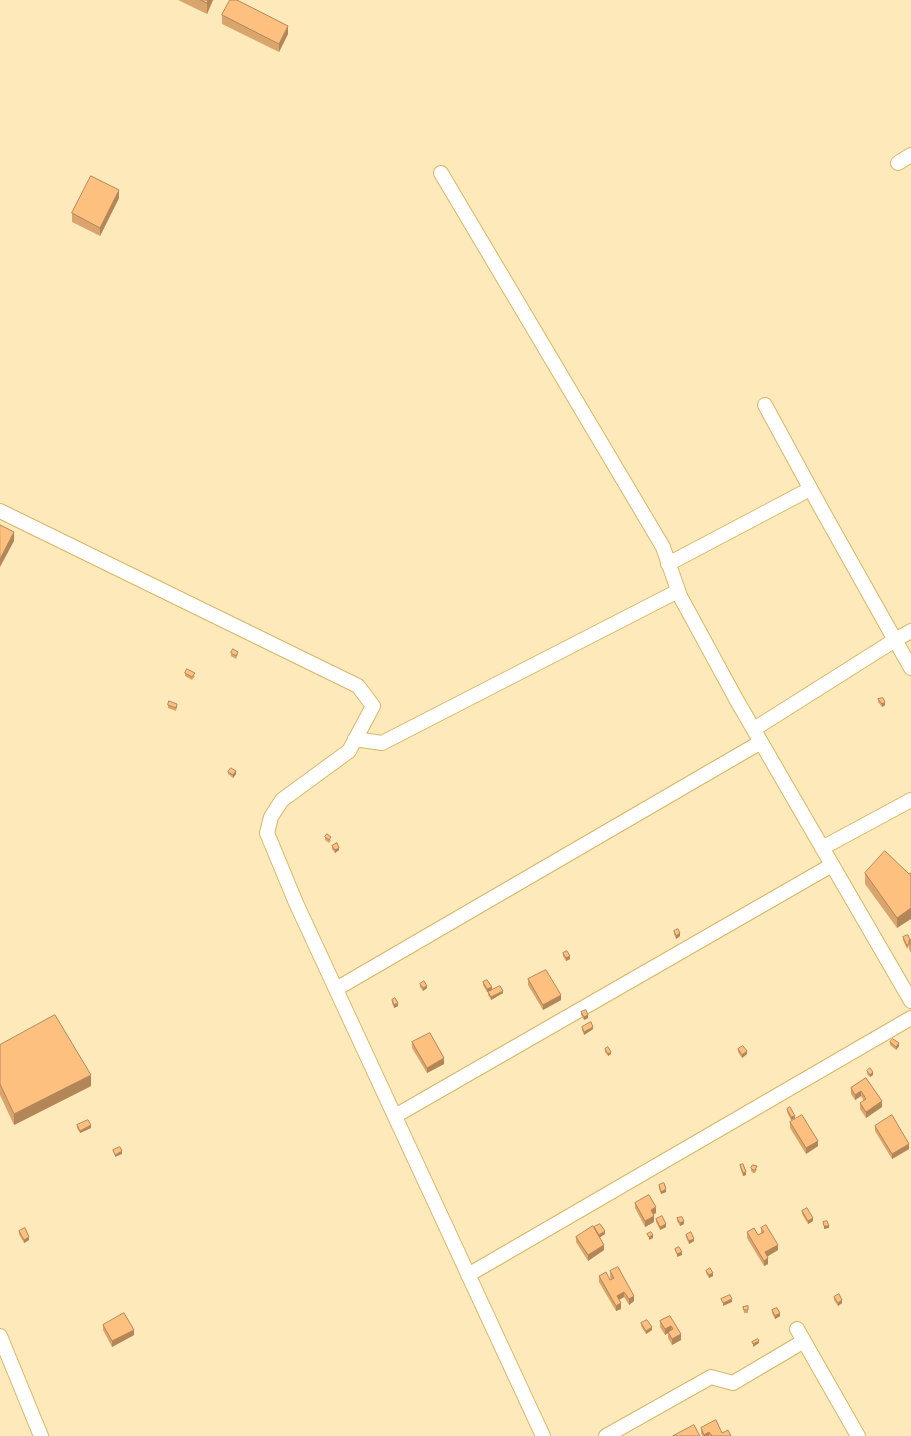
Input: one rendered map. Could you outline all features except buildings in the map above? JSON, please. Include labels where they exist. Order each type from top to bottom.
[{"type":"street","points":[[898,163],[911,155]]},
{"type":"street","points":[[441,173],[663,547],[678,591],[761,742],[911,1001]]},
{"type":"street","points":[[765,405],[810,489],[911,668]]},
{"type":"street","points":[[668,564],[810,489]]},
{"type":"street","points":[[0,511],[358,686],[373,706],[349,751],[282,800],[271,817],[267,833],[296,903],[543,1436]]},
{"type":"street","points":[[355,739],[382,743],[678,591]]},
{"type":"street","points":[[754,729],[911,631]]},
{"type":"street","points":[[336,990],[761,742]]},
{"type":"street","points":[[822,848],[911,800]]},
{"type":"street","points":[[395,1116],[832,865]]},
{"type":"street","points":[[468,1275],[911,1018]]},
{"type":"street","points":[[606,1436],[711,1377],[733,1383],[800,1335],[858,1436]]},
{"type":"street","points":[[0,1336],[41,1436]]}]
